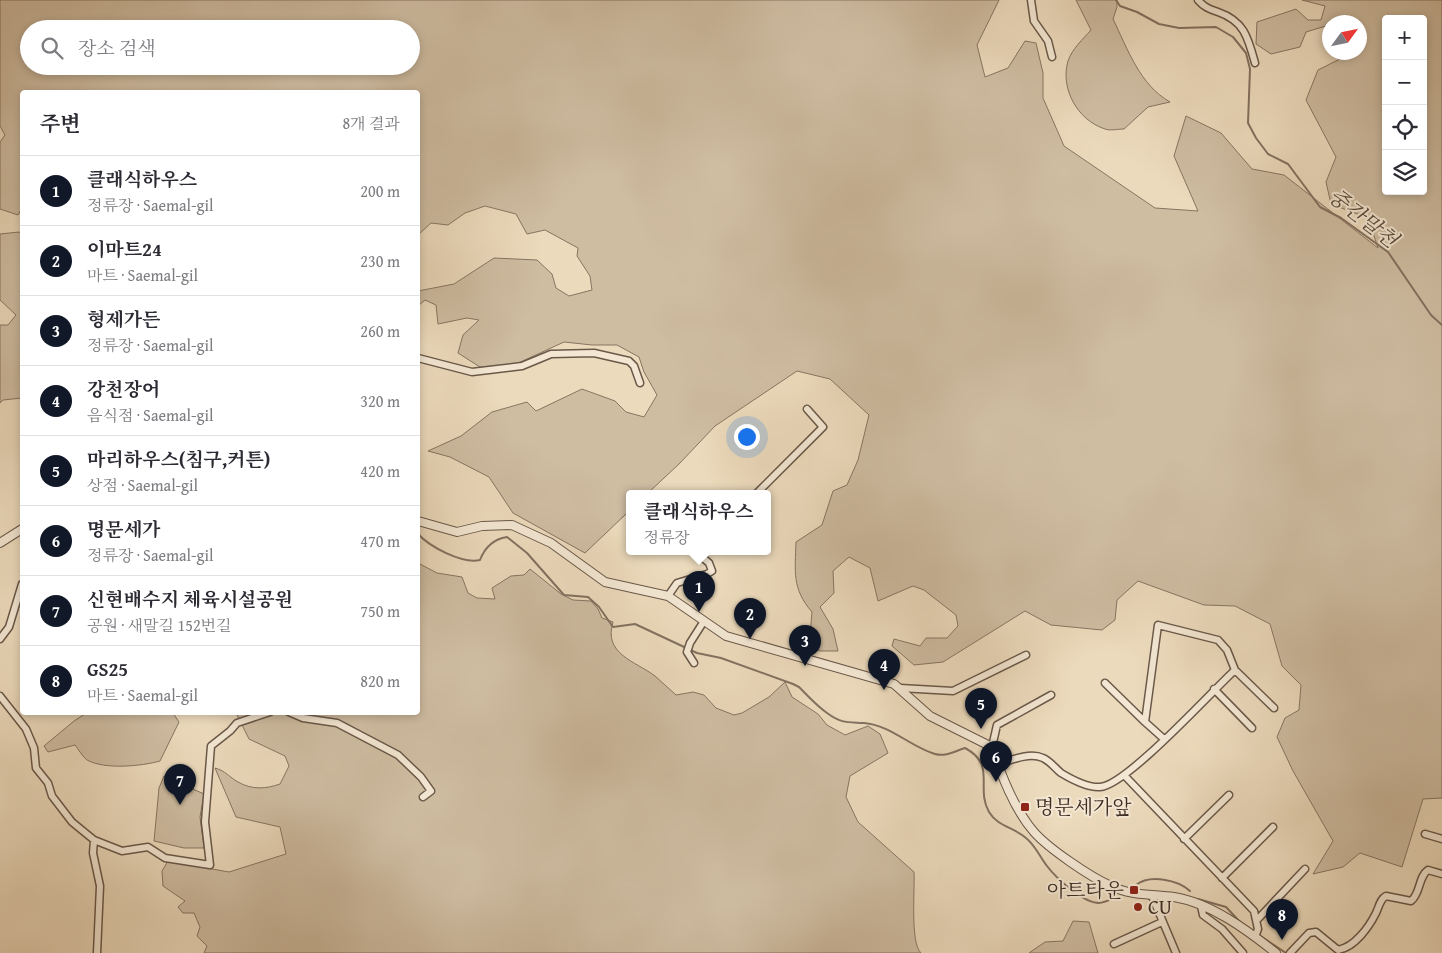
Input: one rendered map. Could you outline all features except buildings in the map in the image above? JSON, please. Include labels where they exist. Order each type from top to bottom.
[{"type":"street","points":[[1030,0],[1034,21],[1048,41],[1052,57]]},
{"type":"street","points":[[1198,0],[1209,10],[1237,20],[1242,28],[1255,63]]},
{"type":"street","points":[[420,359],[472,372],[522,366],[551,354],[594,353],[629,360],[634,366],[640,383]]},
{"type":"street","points":[[760,490],[823,427],[807,409]]},
{"type":"street","points":[[420,522],[458,532],[482,526],[512,525],[551,543],[605,582],[668,596],[726,636],[894,684],[930,716],[992,747]]},
{"type":"street","points":[[0,543],[20,531]]},
{"type":"street","points":[[668,596],[677,582],[712,571],[709,563],[700,555]]},
{"type":"street","points":[[0,639],[9,627],[20,591]]},
{"type":"street","points":[[694,663],[686,652],[704,621]]},
{"type":"street","points":[[1145,722],[1158,625],[1218,640],[1227,650],[1236,670],[1274,708]]},
{"type":"street","points":[[900,688],[953,691],[1026,655]]},
{"type":"street","points":[[999,764],[1018,757],[1042,757],[1061,772],[1080,782],[1100,787],[1114,783],[1164,740],[1214,689],[1236,670]]},
{"type":"street","points":[[1105,683],[1164,740]]},
{"type":"street","points":[[1214,689],[1252,728]]},
{"type":"street","points":[[1051,695],[997,726],[992,747],[1019,810],[1034,832],[1082,870],[1112,887],[1152,896],[1176,898],[1201,906],[1256,934],[1276,953]]},
{"type":"street","points":[[0,696],[26,729],[34,748],[36,768],[48,783],[52,796],[72,822],[94,840],[122,851],[148,847],[165,858],[210,865],[205,822],[211,746],[237,723],[261,715]]},
{"type":"street","points":[[296,715],[303,718],[337,723],[398,755],[421,776],[431,791],[423,797]]},
{"type":"street","points":[[1124,776],[1254,911],[1257,920],[1256,934]]},
{"type":"street","points":[[1184,839],[1229,795]]},
{"type":"street","points":[[1222,878],[1273,827]]},
{"type":"street","points":[[1425,834],[1442,839]]},
{"type":"street","points":[[94,840],[93,853],[100,899],[97,953]]},
{"type":"street","points":[[1257,920],[1305,869]]},
{"type":"street","points":[[1291,952],[1310,932],[1316,932],[1338,950],[1346,949],[1366,928],[1376,914],[1383,898],[1386,896],[1411,901],[1417,896],[1424,872],[1428,870],[1442,874]]},
{"type":"street","points":[[1152,896],[1176,953]]},
{"type":"street","points":[[1201,906],[1203,914],[1222,928],[1243,953]]},
{"type":"street","points":[[1114,944],[1162,922]]},
{"type":"shaded area","points":[[0,0],[999,0],[977,45],[985,77],[1008,68],[1025,41],[1036,43],[1043,73],[1043,98],[1064,146],[1155,208],[1198,211],[1174,156],[1186,116],[1221,133],[1252,169],[1284,175],[1378,248],[1368,218],[1331,204],[1326,182],[1336,157],[1306,100],[1318,70],[1338,60],[1367,60],[1367,15],[1322,15],[1325,6],[1302,0],[1442,0],[1442,798],[1423,799],[1402,867],[1360,853],[1343,867],[1313,874],[1333,841],[1293,771],[1277,737],[1285,718],[1299,710],[1301,685],[1282,666],[1270,624],[1235,606],[1204,605],[1138,581],[1117,600],[1115,620],[1102,630],[1051,625],[1025,611],[943,662],[914,665],[892,646],[894,639],[920,646],[926,638],[947,638],[958,626],[956,615],[924,590],[913,586],[878,601],[870,568],[849,557],[833,571],[834,593],[820,607],[833,629],[838,651],[820,651],[809,646],[812,612],[801,596],[796,580],[796,542],[822,525],[833,491],[847,485],[858,460],[869,415],[830,379],[797,371],[715,426],[651,490],[626,490],[626,514],[585,553],[513,513],[489,477],[450,457],[428,451],[461,436],[492,412],[527,402],[536,411],[582,389],[615,401],[626,412],[644,417],[657,395],[644,372],[639,357],[617,345],[564,342],[514,365],[480,367],[458,353],[463,335],[479,320],[467,318],[438,324],[436,305],[425,300],[420,304],[420,291],[454,284],[494,258],[537,260],[552,274],[556,288],[569,296],[592,290],[590,276],[577,256],[578,248],[545,230],[527,234],[516,214],[485,206],[465,213],[448,225],[431,223],[420,233],[420,90],[20,90],[20,212],[18,215],[0,209],[0,142],[5,135],[0,126]]},
{"type":"shaded area","points":[[1076,0],[1117,0],[1113,19],[1136,66],[1151,86],[1170,102],[1148,107],[1124,129],[1112,130],[1095,125],[1079,111],[1069,92],[1066,82],[1066,71],[1072,52],[1091,30]]},
{"type":"shaded area","points":[[1296,9],[1308,20],[1321,20],[1322,16],[1322,27],[1306,32],[1300,47],[1271,54],[1256,44],[1257,22]]},
{"type":"shaded area","points":[[20,233],[20,398],[3,400],[0,403],[0,325],[8,325],[16,315],[0,300],[0,234]]},
{"type":"shaded area","points":[[420,564],[437,573],[462,577],[468,593],[477,598],[495,599],[492,588],[511,576],[524,575],[530,569],[561,594],[573,600],[591,601],[598,609],[602,618],[613,622],[611,633],[617,649],[630,661],[655,676],[676,695],[693,692],[704,695],[716,708],[734,715],[742,713],[769,697],[785,682],[792,697],[818,714],[827,725],[845,735],[868,726],[880,734],[888,753],[850,776],[846,797],[858,822],[914,872],[914,928],[915,939],[921,953],[204,953],[207,946],[197,936],[200,927],[194,913],[183,913],[178,907],[185,901],[163,886],[162,871],[168,861],[229,872],[286,854],[280,827],[236,817],[215,768],[243,785],[259,788],[280,784],[289,766],[285,756],[249,739],[237,715],[420,715]]},
{"type":"shaded area","points":[[83,715],[174,715],[179,722],[160,761],[134,766],[113,766],[85,759],[75,745],[48,752],[44,746]]},
{"type":"shaded area","points":[[164,776],[204,794],[200,817],[204,848],[184,848],[154,841],[159,788]]},
{"type":"shaded area","points":[[1073,921],[1089,922],[1098,953],[1029,953],[1045,942],[1063,941]]},
{"type":"waterway","name":"중간말천","points":[[1116,0],[1120,6],[1137,12],[1159,24],[1179,28],[1216,27],[1233,37],[1246,53],[1250,69],[1248,123],[1256,138],[1268,154],[1288,164],[1320,207],[1341,218],[1388,252],[1431,315],[1442,325]]},
{"type":"waterway","points":[[420,536],[438,549],[456,557],[473,561],[480,560],[490,544],[507,537],[527,553],[564,595],[588,597],[599,607],[613,627],[635,624],[697,653],[721,658],[793,684],[799,687],[832,717],[845,722],[864,723],[883,728],[926,751],[939,755],[965,748],[975,755],[980,762],[984,777],[985,803],[989,812],[997,821],[1021,834],[1029,841],[1051,871],[1063,883],[1085,899],[1099,903],[1117,897]]},
{"type":"waterway","points":[[1136,885],[1156,879],[1171,881],[1190,891]]},
{"type":"waterway","points":[[1198,899],[1226,907],[1241,923],[1286,953]]},
{"type":"place","name":"클래식하우스","points":[[699,612]]},
{"type":"place","name":"이마트24","points":[[750,639]]},
{"type":"place","name":"형제가든","points":[[805,666]]},
{"type":"place","name":"강천장어","points":[[884,690]]},
{"type":"place","name":"마리하우스(침구,커튼)","points":[[981,729]]},
{"type":"place","name":"명문세가","points":[[996,782]]},
{"type":"place","name":"신현배수지 체육시설공원","points":[[180,805]]},
{"type":"place","name":"명문세가앞","points":[[1025,807]]},
{"type":"place","name":"아트타운","points":[[1134,890]]},
{"type":"place","name":"CU","points":[[1138,907]]},
{"type":"place","name":"GS25","points":[[1282,940]]}]
